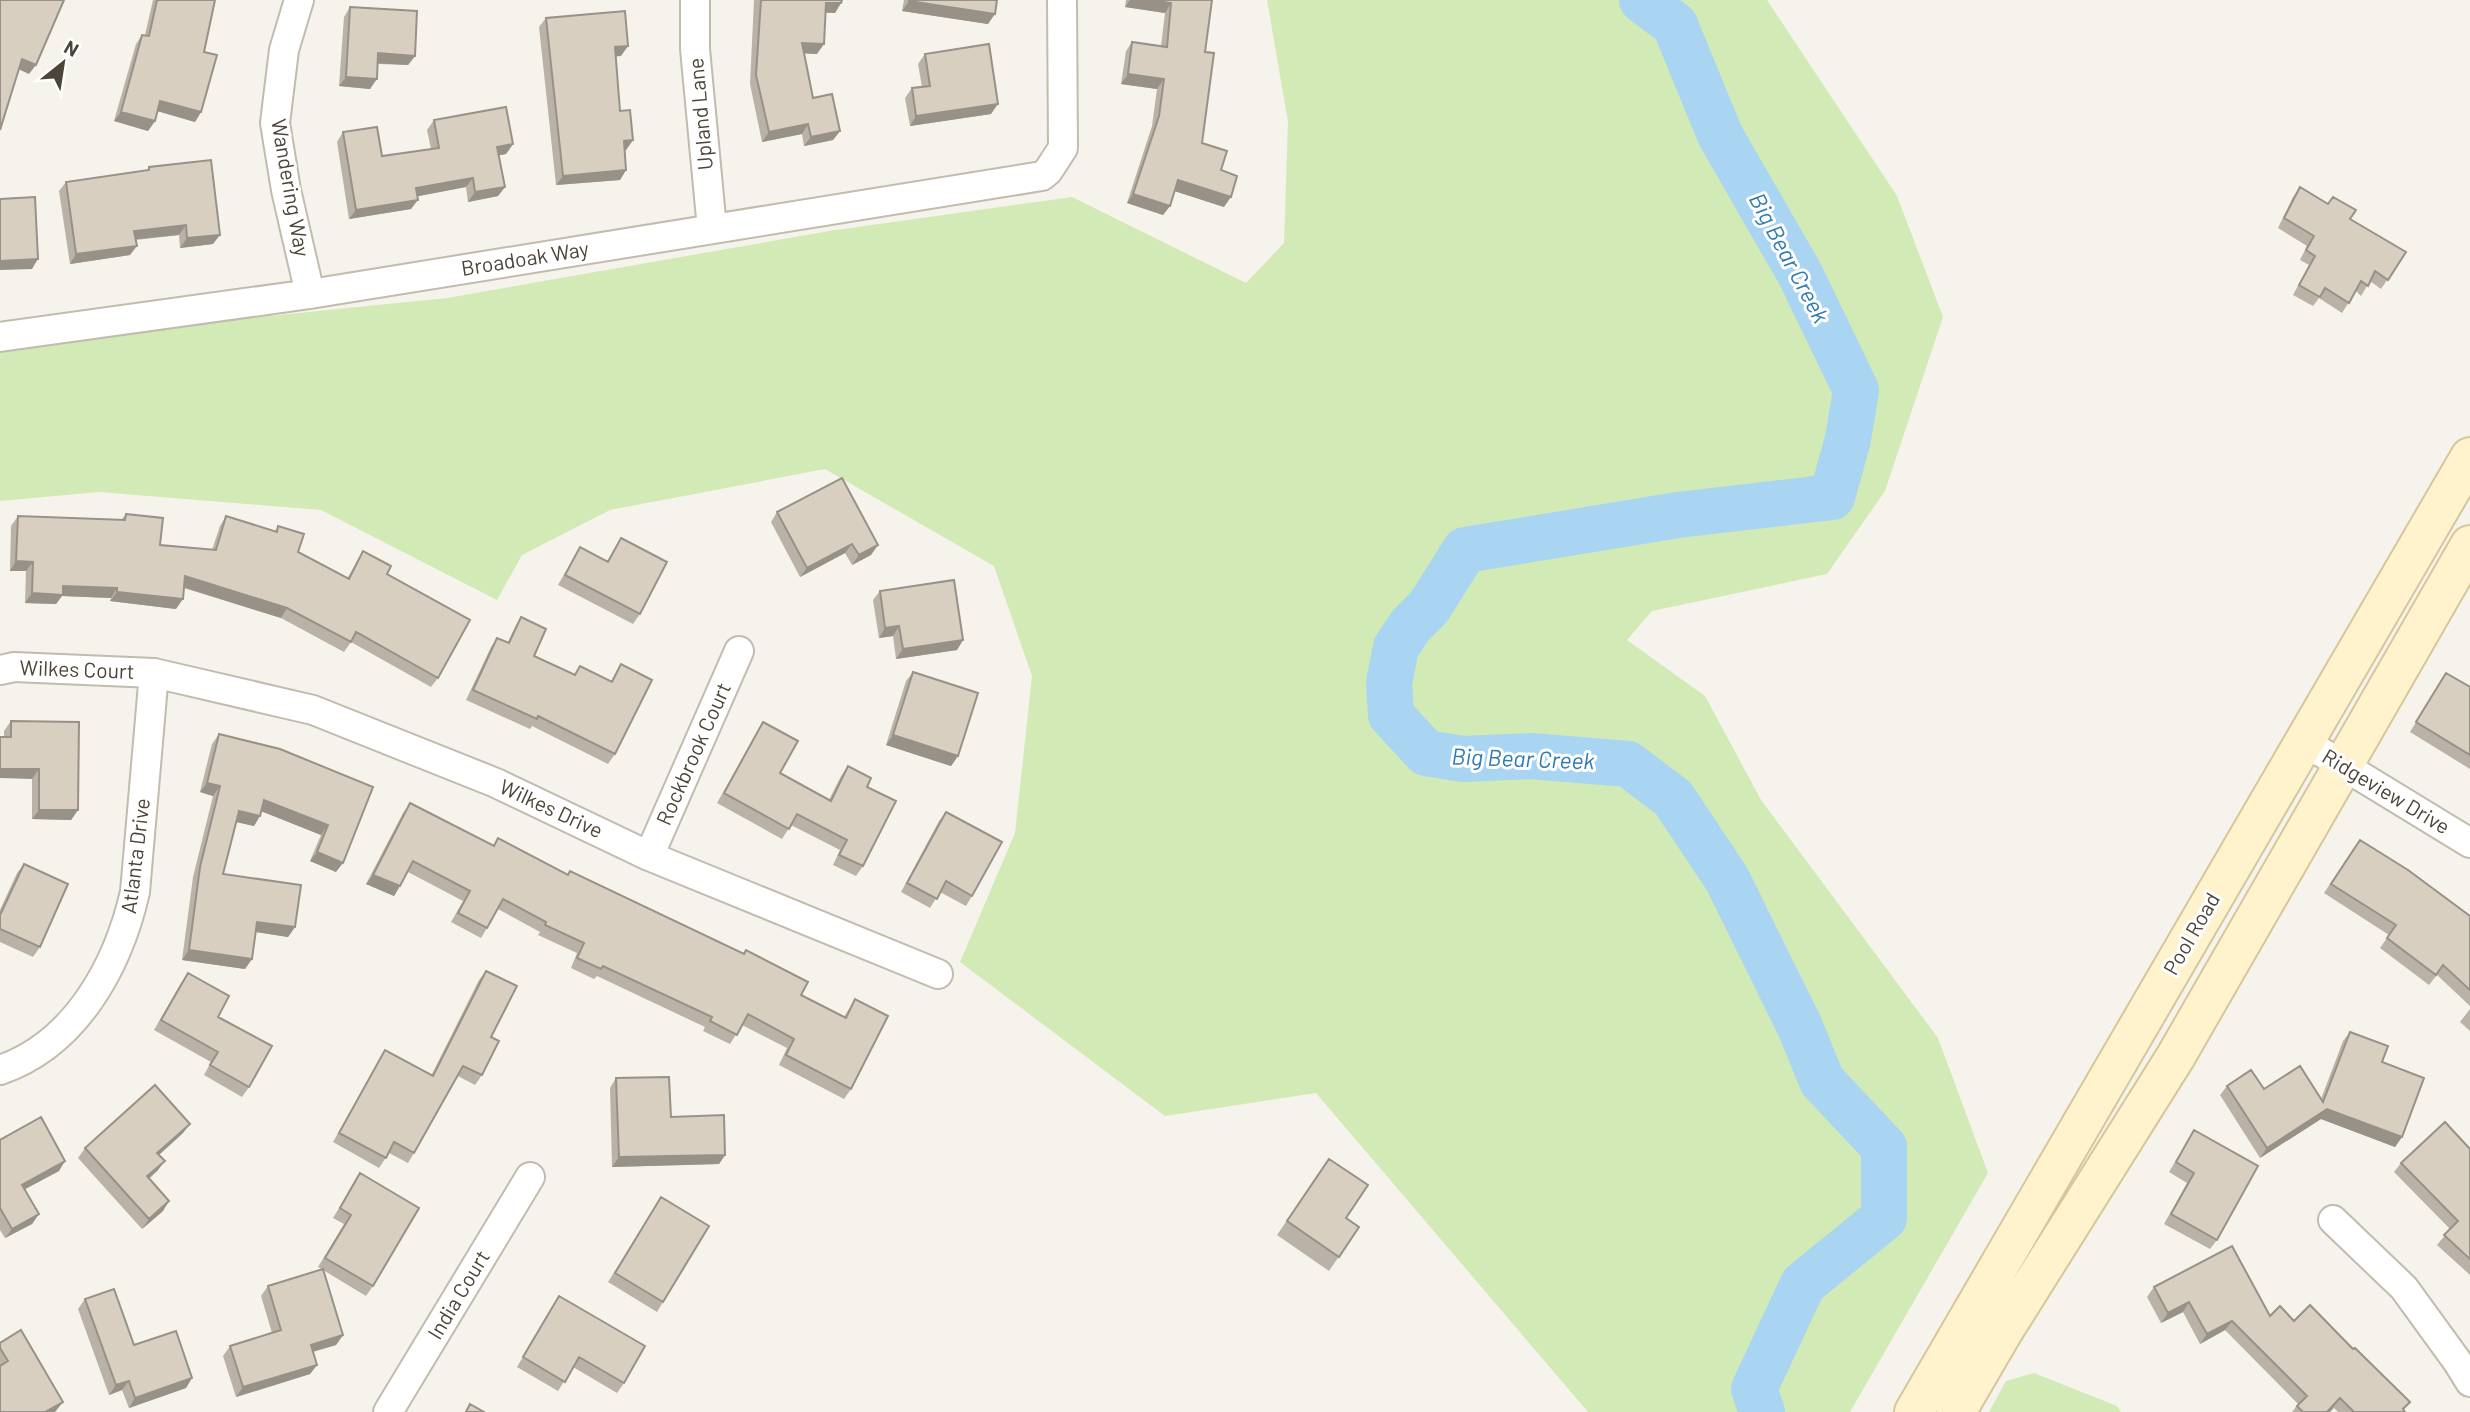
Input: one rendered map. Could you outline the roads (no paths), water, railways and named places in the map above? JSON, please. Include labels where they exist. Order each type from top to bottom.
[{"type":"main road","name":"Pool Road","points":[[1914,1412],[2470,457]]},
{"type":"main road","points":[[1956,1412],[2004,1329],[2176,1056],[2470,545]]},
{"type":"street","name":"Wandering Way","points":[[299,0],[284,50],[275,123],[286,190],[310,294]]},
{"type":"street","name":"Upland Lane","points":[[695,0],[695,49],[712,229]]},
{"type":"street","name":"Broadoak Way","points":[[0,337],[310,294],[1042,176],[1063,148],[1062,0]]},
{"type":"street","name":"Rockbrook Court","points":[[649,856],[738,651]]},
{"type":"street","name":"Wilkes Court","points":[[0,670],[14,667],[154,673]]},
{"type":"street","name":"Wilkes Drive","points":[[154,673],[313,710],[496,783],[649,856],[938,974]]},
{"type":"street","name":"Atlanta Drive","points":[[0,1070],[17,1064],[45,1047],[72,1023],[94,994],[127,925],[135,892],[154,673]]},
{"type":"street","name":"Ridgeview Drive","points":[[2303,741],[2470,843]]},
{"type":"street","name":"India Court","points":[[388,1412],[530,1177]]},
{"type":"street","points":[[2333,1220],[2404,1288],[2458,1361],[2470,1382]]},
{"type":"waterway","name":"Big Bear Creek","points":[[1642,0],[1675,25],[1720,135],[1800,274],[1856,390],[1848,439],[1832,497],[1678,515],[1465,550],[1429,607],[1411,625],[1396,647],[1389,683],[1391,715],[1426,753],[1463,759],[1531,756],[1628,764],[1673,798],[1727,879],[1800,1027],[1822,1081],[1884,1147],[1884,1218],[1803,1284],[1754,1389],[1762,1412]]}]
